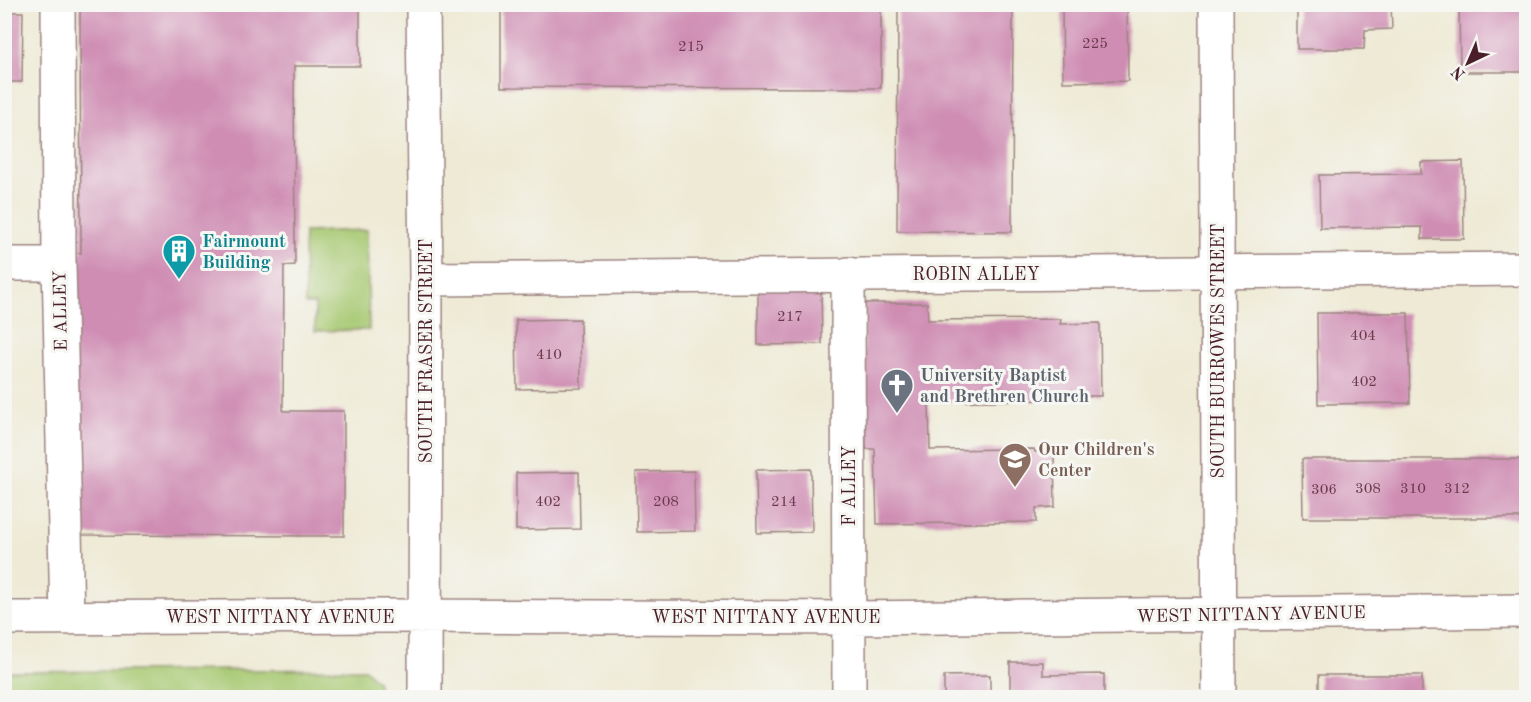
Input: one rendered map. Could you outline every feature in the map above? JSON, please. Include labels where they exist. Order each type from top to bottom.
[{"type":"street","name":"E ALLEY","points":[[58,4],[59,264],[67,618]]},
{"type":"street","name":"SOUTH FRASER STREET","points":[[423,4],[426,279],[425,698]]},
{"type":"street","name":"SOUTH BURROWES STREET","points":[[1216,4],[1219,272],[1219,698]]},
{"type":"street","points":[[4,264],[59,264]]},
{"type":"street","name":"ROBIN ALLEY","points":[[426,279],[1527,269]]},
{"type":"street","name":"F ALLEY","points":[[848,274],[849,698]]},
{"type":"street","name":"WEST NITTANY AVENUE","points":[[4,618],[425,616],[850,618],[1527,611]]},
{"type":"green space","points":[[367,230],[369,330],[315,331],[315,304],[305,304],[304,232]]},
{"type":"green space","points":[[365,669],[378,682],[378,697],[5,697],[5,672]]},
{"type":"building","name":"Fairmount Building","points":[[80,4],[360,4],[360,66],[294,66],[295,265],[284,266],[283,411],[344,411],[344,536],[74,535],[74,252],[81,253]]},
{"type":"building","points":[[501,4],[881,4],[881,88],[501,87]]},
{"type":"building","points":[[898,4],[1013,4],[1012,232],[897,231]]},
{"type":"building","points":[[1062,4],[1127,4],[1128,81],[1063,82]]},
{"type":"building","points":[[1297,4],[1391,4],[1392,29],[1365,30],[1364,49],[1297,49]]},
{"type":"building","points":[[1459,4],[1526,4],[1526,72],[1460,72]]},
{"type":"building","points":[[4,12],[23,12],[22,82],[4,82]]},
{"type":"building","points":[[1463,161],[1464,239],[1422,239],[1422,227],[1320,228],[1319,175],[1421,174],[1421,162]]},
{"type":"building","points":[[758,288],[821,288],[822,344],[758,345]]},
{"type":"building","name":"University Baptist and Brethren Church","points":[[863,303],[927,303],[928,320],[1061,319],[1060,324],[1100,323],[1101,396],[1062,396],[1062,400],[929,402],[930,450],[1034,449],[1035,452],[1054,452],[1055,507],[1036,508],[1036,522],[877,524],[875,449],[866,449]]},
{"type":"building","points":[[1317,313],[1408,313],[1410,403],[1318,404]]},
{"type":"building","points":[[580,319],[581,388],[517,389],[516,320]]},
{"type":"building","points":[[1302,459],[1523,459],[1523,518],[1303,518]]},
{"type":"building","points":[[811,469],[812,532],[757,533],[756,470]]},
{"type":"building","points":[[694,471],[695,531],[637,532],[636,472]]},
{"type":"building","points":[[579,472],[580,529],[516,530],[516,473]]},
{"type":"building","points":[[1010,662],[1043,662],[1043,675],[1104,674],[1104,698],[1010,698]]},
{"type":"building","points":[[990,675],[990,698],[944,698],[944,676]]},
{"type":"building","points":[[1319,675],[1422,675],[1422,698],[1319,698]]},
{"type":"place","name":"Fairmount Building","points":[[179,280]]},
{"type":"place","name":"University Baptist and Brethren Church","points":[[897,414]]},
{"type":"place","name":"Our Children's Center","points":[[1015,488]]}]
